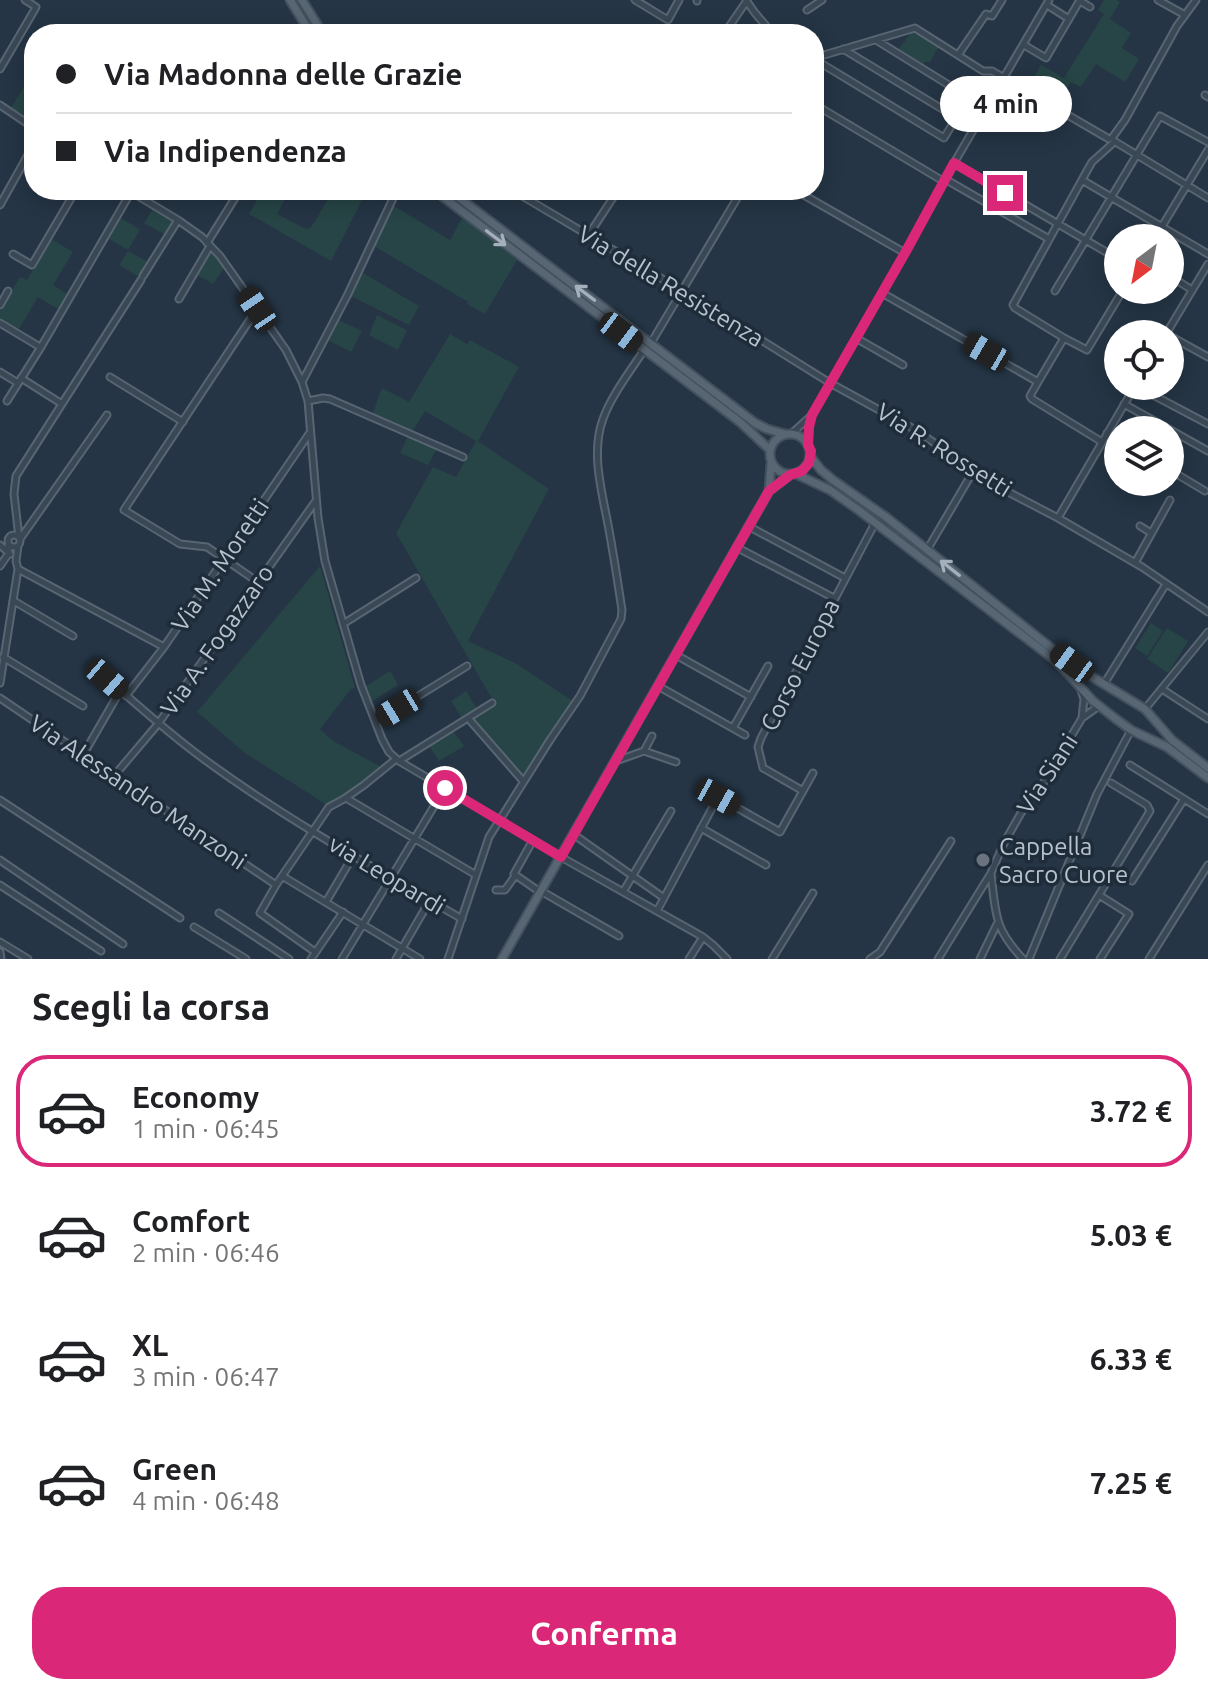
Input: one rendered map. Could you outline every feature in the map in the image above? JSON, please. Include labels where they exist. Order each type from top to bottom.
[{"type":"main road","points":[[290,0],[305,24]]},
{"type":"main road","points":[[302,0],[317,24]]},
{"type":"main road","points":[[447,200],[740,422],[770,450]]},
{"type":"main road","points":[[462,200],[755,423],[801,437],[808,445],[811,457],[833,480],[886,517],[1208,768]]},
{"type":"main road","points":[[769,491],[770,450],[775,440],[788,434]]},
{"type":"main road","points":[[502,959],[769,491],[806,468],[811,457]]},
{"type":"main road","points":[[771,462],[779,471],[830,490],[1056,661],[1100,706],[1134,731],[1167,747],[1208,778]]},
{"type":"main road","points":[[1089,696],[1091,688],[1103,684]]},
{"type":"main road","points":[[1134,731],[1147,720]]},
{"type":"street","points":[[25,0],[36,8],[27,24]]},
{"type":"street","points":[[635,0],[668,20],[679,0]]},
{"type":"street","points":[[807,10],[822,0]]},
{"type":"street","points":[[958,55],[986,14],[993,16],[1002,0]]},
{"type":"street","points":[[1024,45],[1046,58],[1080,0],[1090,7]]},
{"type":"street","points":[[1158,0],[1185,15]]},
{"type":"street","points":[[1114,304],[1085,350],[1014,306],[1092,162],[1112,142],[1151,70],[1196,0]]},
{"type":"street","points":[[731,24],[746,1],[765,24]]},
{"type":"street","points":[[808,445],[812,415],[1048,3],[1069,19]]},
{"type":"street","points":[[0,69],[24,28]]},
{"type":"street","points":[[824,56],[913,28],[1208,198]]},
{"type":"street","points":[[875,39],[986,108]]},
{"type":"street","points":[[843,49],[957,118]]},
{"type":"street","points":[[824,65],[944,138],[969,97]]},
{"type":"street","points":[[0,106],[24,122]]},
{"type":"street","points":[[824,110],[1049,239]]},
{"type":"street","points":[[1055,291],[1161,116],[1208,142]]},
{"type":"street","points":[[1164,224],[1208,150]]},
{"type":"street","points":[[0,205],[24,162]]},
{"type":"street","points":[[954,163],[1104,251]]},
{"type":"street","points":[[1082,180],[1157,224]]},
{"type":"street","points":[[13,254],[32,265],[70,200]]},
{"type":"street","points":[[7,401],[125,200]]},
{"type":"street","points":[[145,200],[178,220],[220,256],[286,350],[302,382],[308,401],[316,501],[325,561],[361,685],[386,746],[397,760],[703,937],[727,959]]},
{"type":"street","points":[[179,299],[234,200]]},
{"type":"street","points":[[302,382],[392,200]]},
{"type":"street","name":"Via della Resistenza","points":[[529,200],[830,383]]},
{"type":"street","points":[[588,236],[611,200]]},
{"type":"street","points":[[651,343],[736,200]]},
{"type":"street","points":[[812,200],[905,253]]},
{"type":"street","points":[[0,566],[17,526],[16,476],[178,220]]},
{"type":"street","points":[[1184,240],[1208,254]]},
{"type":"street","points":[[1175,320],[1208,264]]},
{"type":"street","points":[[1184,285],[1192,290]]},
{"type":"street","points":[[0,305],[8,291]]},
{"type":"street","points":[[882,293],[1038,382]]},
{"type":"street","points":[[257,309],[124,510],[180,544],[207,547],[258,582]]},
{"type":"street","points":[[0,323],[41,347]]},
{"type":"street","points":[[856,338],[903,365]]},
{"type":"street","points":[[1064,338],[1031,394],[1032,399],[1102,442]]},
{"type":"street","points":[[1184,344],[1208,357]]},
{"type":"street","points":[[448,959],[489,837],[584,689],[621,619],[600,483],[599,433],[610,405],[644,350]]},
{"type":"street","points":[[0,372],[62,404]]},
{"type":"street","points":[[110,377],[183,422]]},
{"type":"street","name":"Via R. Rossetti","points":[[830,383],[912,428],[1010,493],[1135,563],[1208,612]]},
{"type":"street","points":[[308,401],[330,399],[463,457]]},
{"type":"street","points":[[1117,416],[1126,400]]},
{"type":"street","points":[[1162,400],[1208,424]]},
{"type":"street","points":[[1124,404],[1208,451]]},
{"type":"street","points":[[10,544],[107,415]]},
{"type":"street","points":[[788,434],[812,415]]},
{"type":"street","name":"Via M. Moretti","points":[[126,696],[164,647],[310,432]]},
{"type":"street","points":[[1058,518],[1104,438]]},
{"type":"street","points":[[927,550],[974,470]]},
{"type":"street","points":[[1184,478],[1205,491]]},
{"type":"street","points":[[1135,563],[1170,500]]},
{"type":"street","name":"Via A. Fogazzaro","points":[[114,776],[158,724],[316,501]]},
{"type":"street","name":"Corso Europa","points":[[803,791],[763,768],[758,747],[875,523]]},
{"type":"street","points":[[748,526],[845,578]]},
{"type":"street","points":[[1140,526],[1151,533]]},
{"type":"street","points":[[0,683],[18,569],[10,544]]},
{"type":"street","points":[[10,544],[16,561]]},
{"type":"street","points":[[736,547],[834,598]]},
{"type":"street","points":[[18,569],[164,647]]},
{"type":"street","points":[[343,624],[416,578]]},
{"type":"street","points":[[1103,684],[1166,584]]},
{"type":"street","points":[[14,601],[73,636]]},
{"type":"street","points":[[1147,720],[1208,632]]},
{"type":"street","points":[[676,655],[751,697]]},
{"type":"street","points":[[3,657],[83,706]]},
{"type":"street","points":[[375,722],[467,666]]},
{"type":"street","points":[[733,728],[768,666]]},
{"type":"street","name":"via Leopardi","points":[[94,667],[158,724],[200,756],[353,856],[462,919]]},
{"type":"street","points":[[1079,685],[1084,699],[1082,718]]},
{"type":"street","points":[[658,686],[745,735]]},
{"type":"street","points":[[83,755],[120,691]]},
{"type":"street","points":[[1165,691],[1208,719]]},
{"type":"street","name":"Via Alessandro Manzoni","points":[[0,698],[276,885]]},
{"type":"street","points":[[315,952],[260,913],[329,807],[397,760],[492,703]]},
{"type":"street","points":[[1082,718],[1100,706]]},
{"type":"street","points":[[468,718],[523,781]]},
{"type":"street","name":"Via Siani","points":[[938,959],[991,873],[1021,813],[1082,718]]},
{"type":"street","points":[[1029,959],[1097,794],[1134,731]]},
{"type":"street","points":[[644,751],[652,736]]},
{"type":"street","points":[[614,762],[644,751],[676,762]]},
{"type":"street","points":[[1130,765],[1208,814]]},
{"type":"street","points":[[657,911],[718,797],[780,832],[813,773]]},
{"type":"street","points":[[1060,959],[1150,811],[1147,805],[1111,783]]},
{"type":"street","points":[[342,959],[445,788]]},
{"type":"street","points":[[346,798],[476,875]]},
{"type":"street","points":[[1132,881],[1184,799]]},
{"type":"street","points":[[0,800],[180,918]]},
{"type":"street","points":[[623,892],[671,811]]},
{"type":"street","points":[[700,828],[766,865]]},
{"type":"street","points":[[573,834],[664,898]]},
{"type":"street","points":[[496,890],[505,890],[533,840]]},
{"type":"street","points":[[870,959],[880,952],[951,841]]},
{"type":"street","points":[[326,902],[353,856]]},
{"type":"street","points":[[0,860],[123,944]]},
{"type":"street","points":[[1149,959],[1208,865]]},
{"type":"street","points":[[991,873],[997,924],[1023,959]]},
{"type":"street","points":[[282,876],[420,959]]},
{"type":"street","points":[[515,876],[619,936]]},
{"type":"street","points":[[0,885],[101,951]]},
{"type":"street","points":[[772,959],[813,893]]},
{"type":"street","points":[[1099,895],[1129,914],[1100,959]]},
{"type":"street","points":[[396,959],[430,900]]},
{"type":"street","points":[[311,959],[343,912]]},
{"type":"street","points":[[219,913],[289,959]]},
{"type":"street","points":[[980,959],[997,924]]},
{"type":"street","points":[[194,927],[246,959]]},
{"type":"street","points":[[689,959],[703,937]]},
{"type":"street","points":[[0,942],[28,959]]},
{"type":"street","points":[[0,952],[1,959]]},
{"type":"green space","points":[[1104,0],[1120,2],[1110,19],[1131,33],[1122,48],[1139,59],[1125,82],[1096,64],[1081,87],[1071,82],[1064,93],[1055,87],[1049,95],[1033,85],[1041,65],[1064,78],[1104,14],[1098,10]]},
{"type":"green space","points":[[913,30],[939,46],[930,62],[925,62],[923,66],[898,50]]},
{"type":"green space","points":[[24,87],[24,116],[11,108]]},
{"type":"green space","points":[[257,200],[285,200],[277,214],[306,229],[314,223],[327,200],[362,200],[331,261],[249,214]]},
{"type":"green space","points":[[394,206],[450,240],[462,218],[517,260],[485,314],[374,246]]},
{"type":"green space","points":[[153,209],[173,220],[164,234],[144,223]]},
{"type":"green space","points":[[121,218],[140,230],[128,250],[109,239]]},
{"type":"green space","points":[[51,239],[73,252],[53,285],[67,294],[58,309],[38,297],[19,329],[0,318],[0,311],[20,277],[27,280]]},
{"type":"green space","points":[[128,251],[148,262],[139,277],[119,265]]},
{"type":"green space","points":[[211,251],[224,268],[213,284],[197,275]]},
{"type":"green space","points":[[363,273],[419,306],[409,325],[351,296]]},
{"type":"green space","points":[[377,315],[407,330],[398,350],[369,335]]},
{"type":"green space","points":[[338,320],[362,331],[351,352],[328,340]]},
{"type":"green space","points":[[450,334],[467,344],[470,340],[519,367],[478,441],[549,489],[468,641],[515,663],[573,701],[522,776],[472,719],[495,704],[396,533],[433,467],[456,477],[476,441],[425,411],[412,432],[372,415],[382,388],[409,402]]},
{"type":"green space","points":[[408,436],[437,449],[428,465],[400,453]]},
{"type":"green space","points":[[320,566],[355,688],[320,729],[333,741],[381,767],[344,796],[327,805],[245,753],[197,712]]},
{"type":"green space","points":[[1151,623],[1163,631],[1147,656],[1135,648]]},
{"type":"green space","points":[[1167,628],[1188,641],[1168,673],[1147,659]]},
{"type":"green space","points":[[390,671],[398,685],[372,701],[366,686]]},
{"type":"green space","points":[[466,691],[477,709],[462,718],[451,701]]},
{"type":"green space","points":[[453,731],[464,746],[439,761],[429,746]]},
{"type":"place","name":"Cappella Sacro Cuore","points":[[983,860]]},
{"type":"route","points":[[445,788],[561,857],[769,491],[790,475],[802,471],[809,463],[812,415],[954,163],[1005,193]]}]
